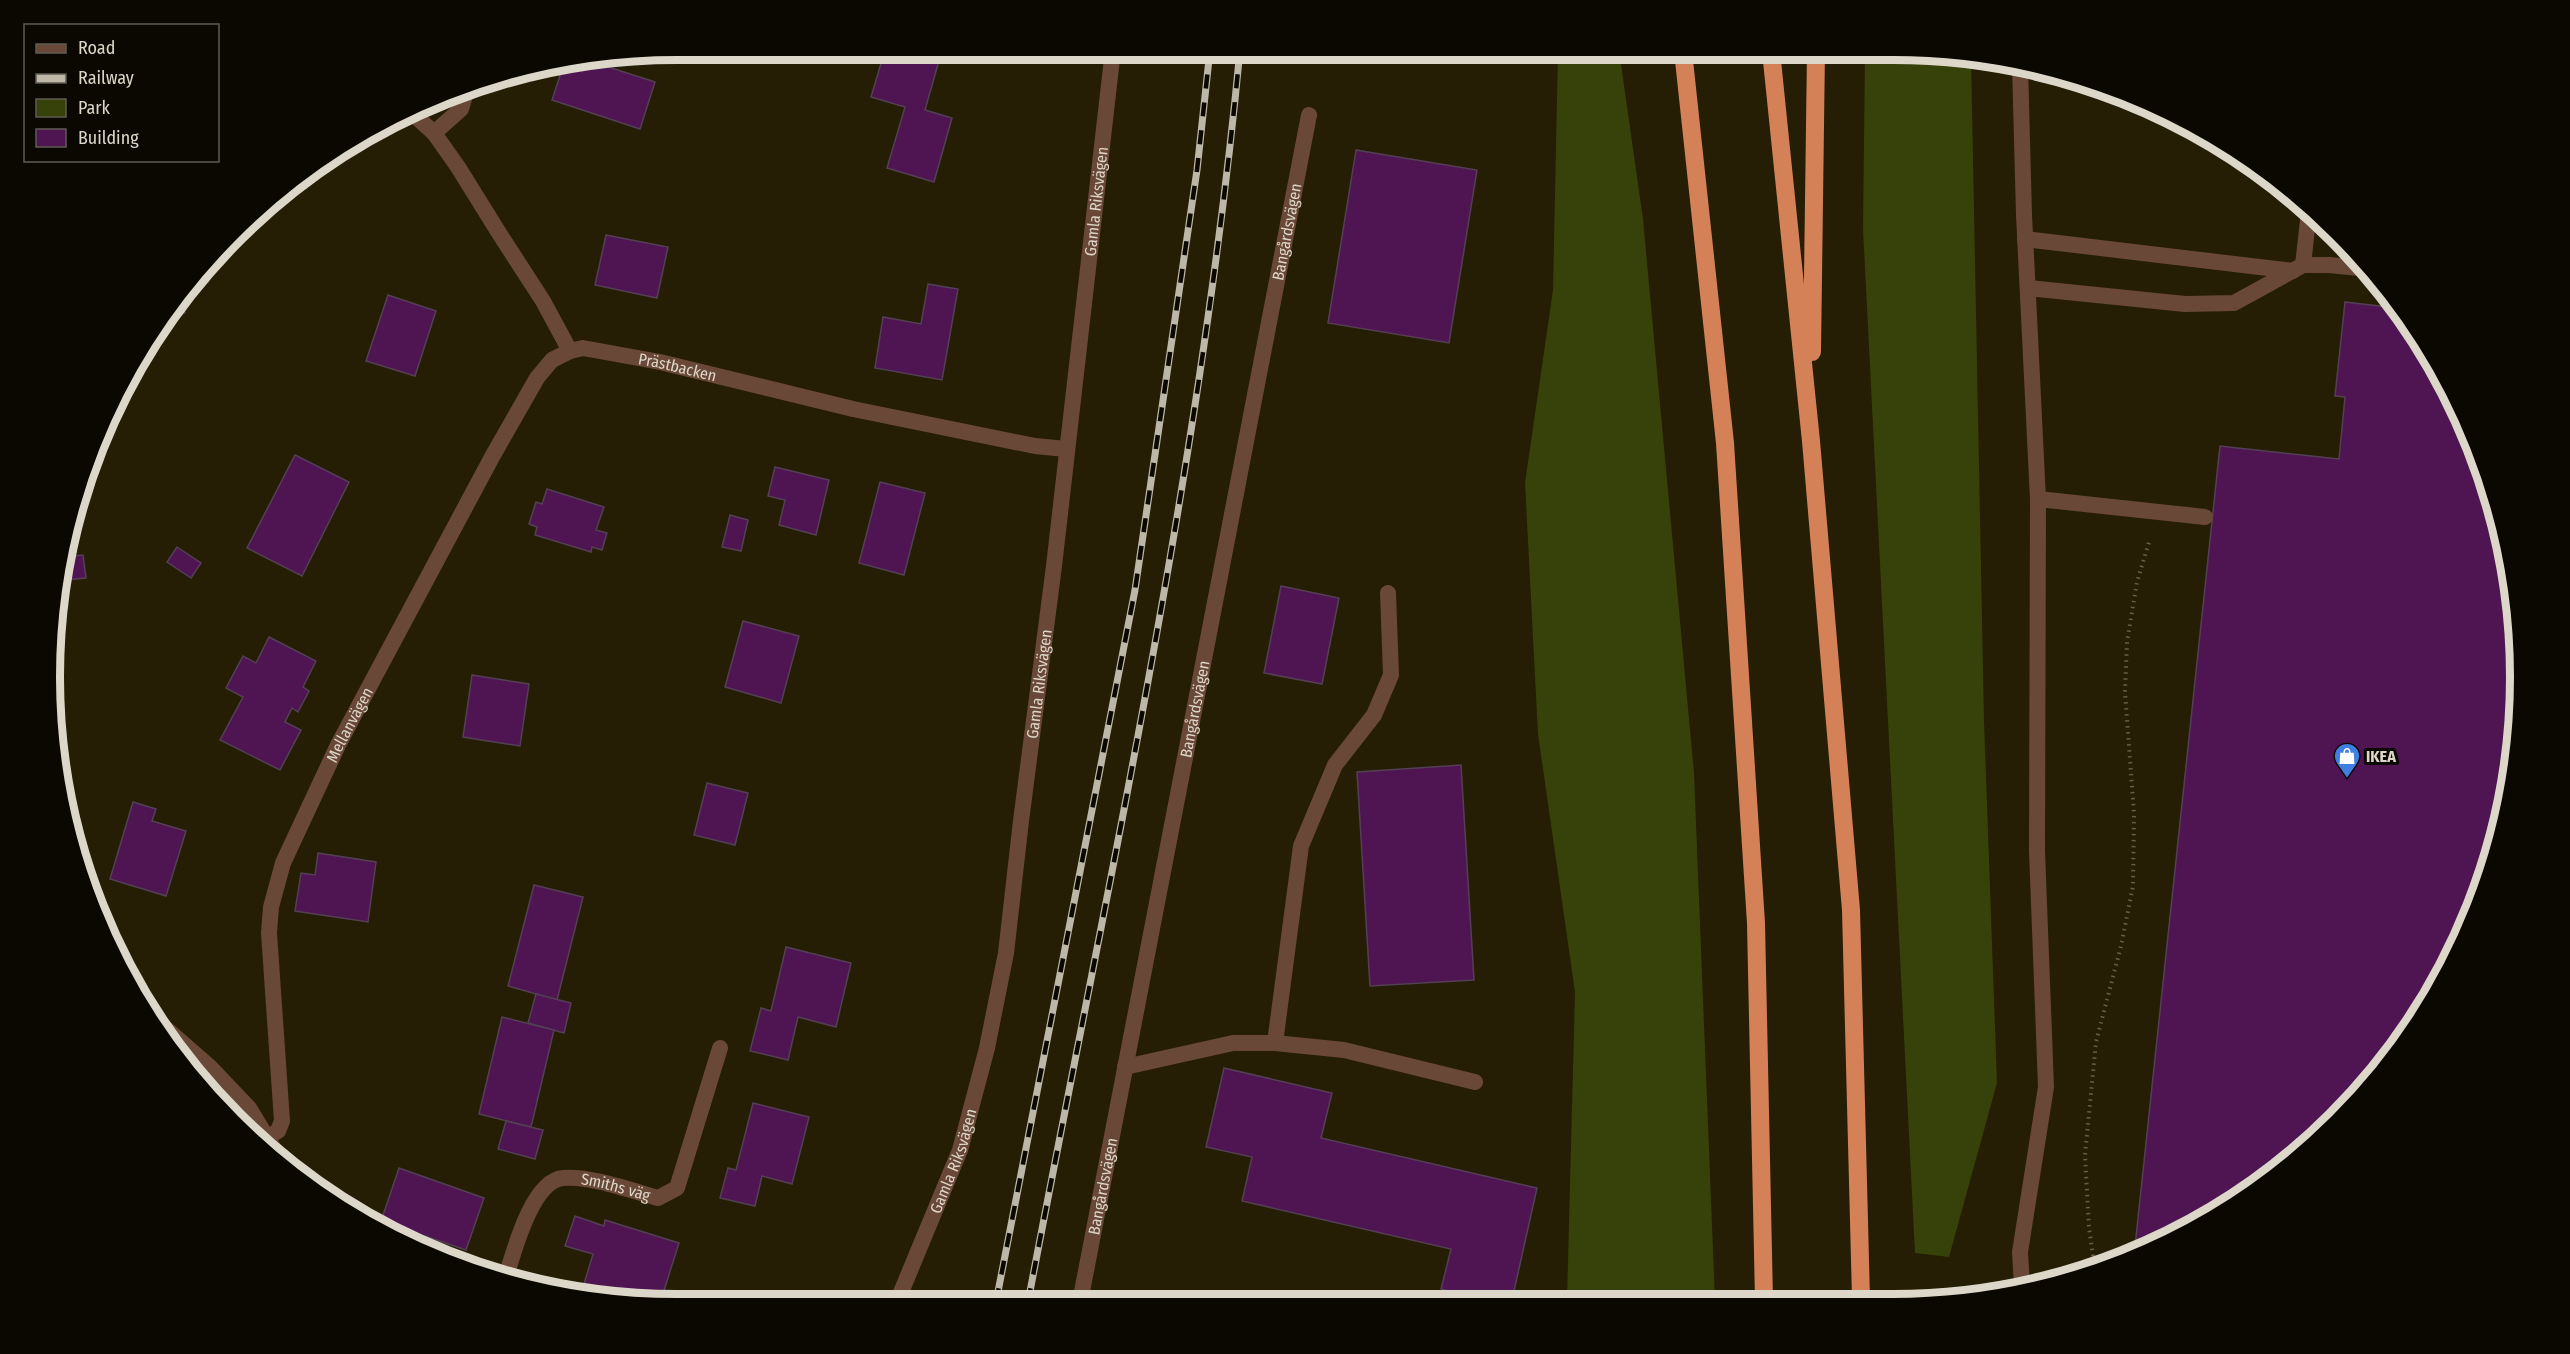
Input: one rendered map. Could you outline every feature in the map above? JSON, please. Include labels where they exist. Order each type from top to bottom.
[{"type":"highway","points":[[1684,60],[1725,443],[1756,923],[1764,1294]]},
{"type":"highway","points":[[1773,60],[1811,441],[1851,910],[1861,1294]]},
{"type":"highway","points":[[1811,441],[1816,60]]},
{"type":"street","name":"Gamla Riksvägen","points":[[900,1294],[960,1150],[987,1048],[1006,953],[1054,566],[1112,60]]},
{"type":"street","points":[[2020,74],[2025,239],[2038,499],[2037,851],[2046,1087],[2020,1252],[2022,1280]]},
{"type":"street","points":[[434,133],[461,109],[464,98]]},
{"type":"street","name":"Bangårdsvägen","points":[[1082,1294],[1309,115]]},
{"type":"street","points":[[417,118],[434,133],[458,167],[543,301],[570,351]]},
{"type":"street","points":[[2298,268],[2307,220]]},
{"type":"street","points":[[2025,239],[2298,268],[2329,265],[2355,268]]},
{"type":"street","points":[[2028,288],[2185,304],[2234,303],[2298,268]]},
{"type":"street","name":"Prästbacken","points":[[570,351],[583,348],[660,362],[853,409],[1035,446],[1066,449]]},
{"type":"street","name":"Mellanvägen","points":[[268,1137],[278,1131],[282,1121],[269,933],[271,907],[283,863],[338,745],[492,457],[537,378],[552,360],[570,351]]},
{"type":"street","points":[[2038,499],[2205,518]]},
{"type":"street","points":[[1275,1043],[1301,846],[1335,765],[1374,715],[1391,675],[1388,593]]},
{"type":"street","points":[[178,1039],[210,1067],[249,1108],[270,1141]]},
{"type":"street","points":[[1125,1067],[1233,1043],[1275,1043],[1344,1050],[1475,1082]]},
{"type":"street","name":"Smiths väg","points":[[509,1271],[530,1210],[546,1188],[561,1177],[594,1181],[658,1198],[677,1188],[720,1048]]},
{"type":"path","points":[[2093,1260],[2085,1155],[2096,1042],[2121,946],[2133,886],[2134,813],[2125,692],[2127,642],[2138,582],[2157,512]]},
{"type":"green space","points":[[1558,60],[1620,60],[1643,219],[1694,773],[1715,1294],[1567,1294],[1575,992],[1538,734],[1525,483],[1553,290]]},
{"type":"green space","points":[[1865,60],[1933,61],[1971,65],[1984,720],[1997,1083],[1949,1257],[1915,1253],[1863,229]]},
{"type":"building","points":[[882,60],[939,60],[925,110],[952,118],[934,182],[887,168],[905,107],[871,97]]},
{"type":"building","points":[[596,65],[601,65],[655,82],[640,129],[552,100],[561,71]]},
{"type":"building","points":[[1356,150],[1477,170],[1449,343],[1328,323]]},
{"type":"building","points":[[606,235],[668,247],[657,298],[595,285]]},
{"type":"building","points":[[928,284],[958,289],[942,380],[875,368],[883,317],[921,324]]},
{"type":"building","points":[[388,295],[436,311],[415,376],[366,361]]},
{"type":"building","name":"IKEA","points":[[2345,302],[2386,307],[2406,334],[2446,404],[2477,479],[2498,557],[2509,637],[2509,717],[2505,758],[2489,837],[2463,913],[2427,986],[2406,1020],[2357,1084],[2300,1141],[2236,1190],[2202,1211],[2135,1244],[2220,446],[2339,459],[2345,397],[2335,396]]},
{"type":"building","points":[[295,455],[349,482],[302,576],[247,548]]},
{"type":"building","points":[[775,467],[829,480],[816,535],[779,525],[785,500],[768,496]]},
{"type":"building","points":[[880,482],[925,493],[904,575],[859,563]]},
{"type":"building","points":[[547,489],[604,507],[596,530],[607,533],[602,550],[592,547],[591,552],[535,535],[537,527],[529,524],[536,502],[542,504]]},
{"type":"building","points":[[730,515],[748,520],[741,551],[722,547]]},
{"type":"building","points":[[177,547],[201,563],[191,578],[167,562]]},
{"type":"building","points":[[83,555],[86,578],[68,580],[72,556]]},
{"type":"building","points":[[1281,586],[1339,598],[1322,684],[1264,673]]},
{"type":"building","points":[[743,621],[799,636],[781,703],[725,687]]},
{"type":"building","points":[[269,637],[316,661],[303,687],[309,691],[298,712],[292,708],[285,722],[301,730],[280,770],[220,740],[243,697],[226,688],[243,656],[256,663]]},
{"type":"building","points":[[472,675],[529,684],[520,746],[463,737]]},
{"type":"building","points":[[1461,765],[1474,980],[1370,986],[1357,772]]},
{"type":"building","points":[[707,783],[748,793],[735,845],[694,835]]},
{"type":"building","points":[[133,802],[156,809],[152,821],[186,831],[166,896],[110,879]]},
{"type":"building","points":[[318,853],[376,862],[368,922],[295,911],[301,873],[315,875]]},
{"type":"building","points":[[534,885],[583,897],[557,1000],[508,986]]},
{"type":"building","points":[[786,947],[851,963],[836,1027],[798,1017],[788,1060],[750,1051],[761,1008],[771,1011]]},
{"type":"building","points":[[536,994],[571,1003],[564,1033],[528,1023]]},
{"type":"building","points":[[502,1017],[554,1030],[531,1127],[479,1114]]},
{"type":"building","points":[[1224,1068],[1332,1093],[1321,1138],[1537,1188],[1513,1294],[1462,1294],[1441,1289],[1451,1249],[1242,1201],[1252,1157],[1206,1147]]},
{"type":"building","points":[[753,1103],[809,1117],[792,1184],[762,1176],[755,1206],[720,1198],[728,1168],[736,1170]]},
{"type":"building","points":[[506,1121],[543,1130],[535,1159],[498,1149]]},
{"type":"building","points":[[399,1168],[484,1198],[466,1250],[398,1227],[382,1218]]},
{"type":"building","points":[[575,1216],[604,1226],[605,1220],[679,1243],[663,1294],[583,1287],[593,1254],[565,1246]]},
{"type":"railway","points":[[998,1294],[1135,590],[1197,170],[1209,60]]},
{"type":"railway","points":[[1030,1294],[1149,678],[1176,522],[1223,208],[1239,60]]},
{"type":"place","name":"IKEA","points":[[2347,779]]}]
